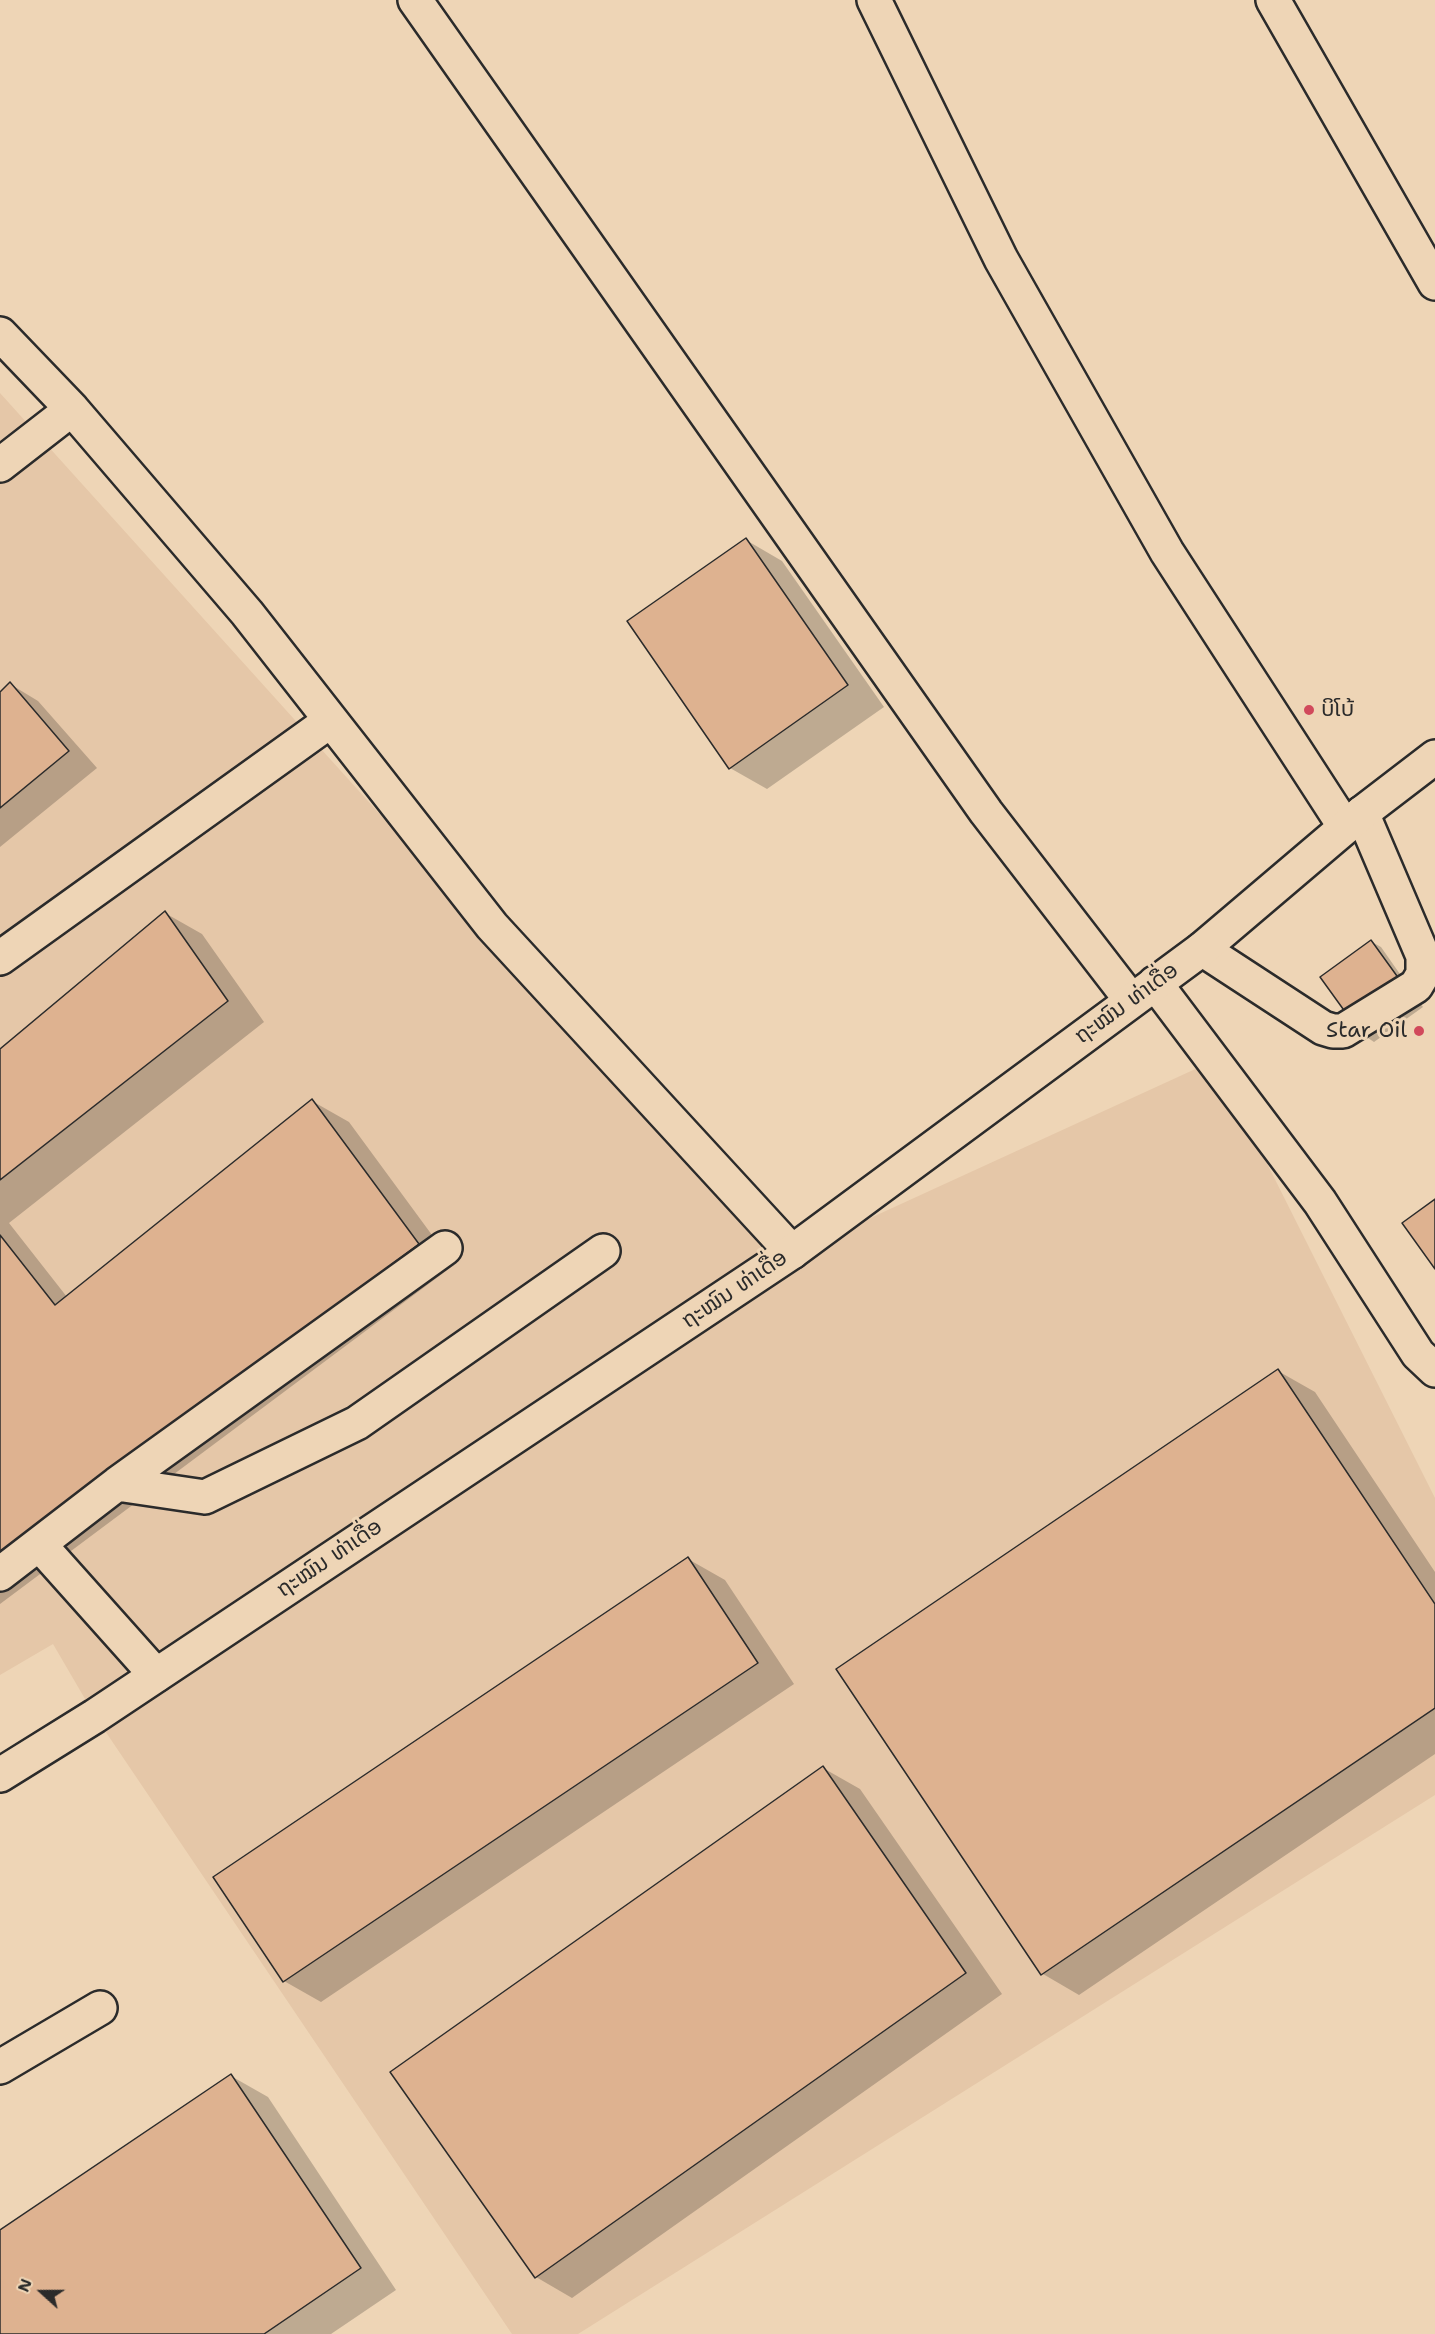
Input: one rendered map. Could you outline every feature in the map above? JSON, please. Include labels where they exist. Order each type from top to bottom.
[{"type":"street","points":[[415,0],[986,812],[1143,992],[1320,1202],[1418,1354],[1435,1370]]},
{"type":"street","points":[[874,0],[1001,259],[1167,552],[1353,820],[1423,956],[1423,974],[1416,986],[1343,1031],[1333,1031],[1323,1028],[1202,949]]},
{"type":"street","points":[[1273,0],[1435,283]]},
{"type":"street","points":[[0,334],[72,408],[247,613],[492,926],[792,1252]]},
{"type":"street","points":[[0,465],[72,408]]},
{"type":"street","points":[[0,958],[330,721]]},
{"type":"street","name":"ຖະໝົນ ທ່າເດື່ອ","points":[[0,1774],[156,1675],[792,1252],[1202,949],[1353,820],[1435,757]]},
{"type":"street","points":[[0,1574],[117,1484],[445,1248]]},
{"type":"street","points":[[117,1484],[205,1497],[357,1423],[603,1251]]},
{"type":"street","points":[[39,1544],[156,1675]]},
{"type":"street","points":[[0,2067],[100,2008]]},
{"type":"shaded area","points":[[0,393],[781,1259],[1215,1060],[1435,1498],[1435,1795],[578,2334],[512,2334],[95,1716],[53,1644],[0,1675]]},
{"type":"building","points":[[746,538],[848,685],[729,769],[627,621]]},
{"type":"building","points":[[10,682],[69,751],[0,808],[0,692]]},
{"type":"building","points":[[165,911],[228,1001],[0,1180],[0,1049]]},
{"type":"building","points":[[1371,940],[1415,1001],[1364,1038],[1320,977]]},
{"type":"building","points":[[312,1099],[419,1244],[0,1556],[0,1235],[55,1305]]},
{"type":"building","points":[[1435,1199],[1435,1269],[1402,1223]]},
{"type":"building","points":[[1278,1369],[1435,1604],[1435,1708],[1041,1975],[836,1669]]},
{"type":"building","points":[[688,1557],[758,1663],[283,1982],[213,1877]]},
{"type":"building","points":[[823,1766],[966,1973],[535,2278],[390,2072]]},
{"type":"building","points":[[231,2074],[361,2268],[264,2334],[0,2334],[0,2230]]},
{"type":"place","name":"ບິໂບ້","points":[[1309,710]]},
{"type":"place","name":"Star Oil","points":[[1419,1031]]}]
